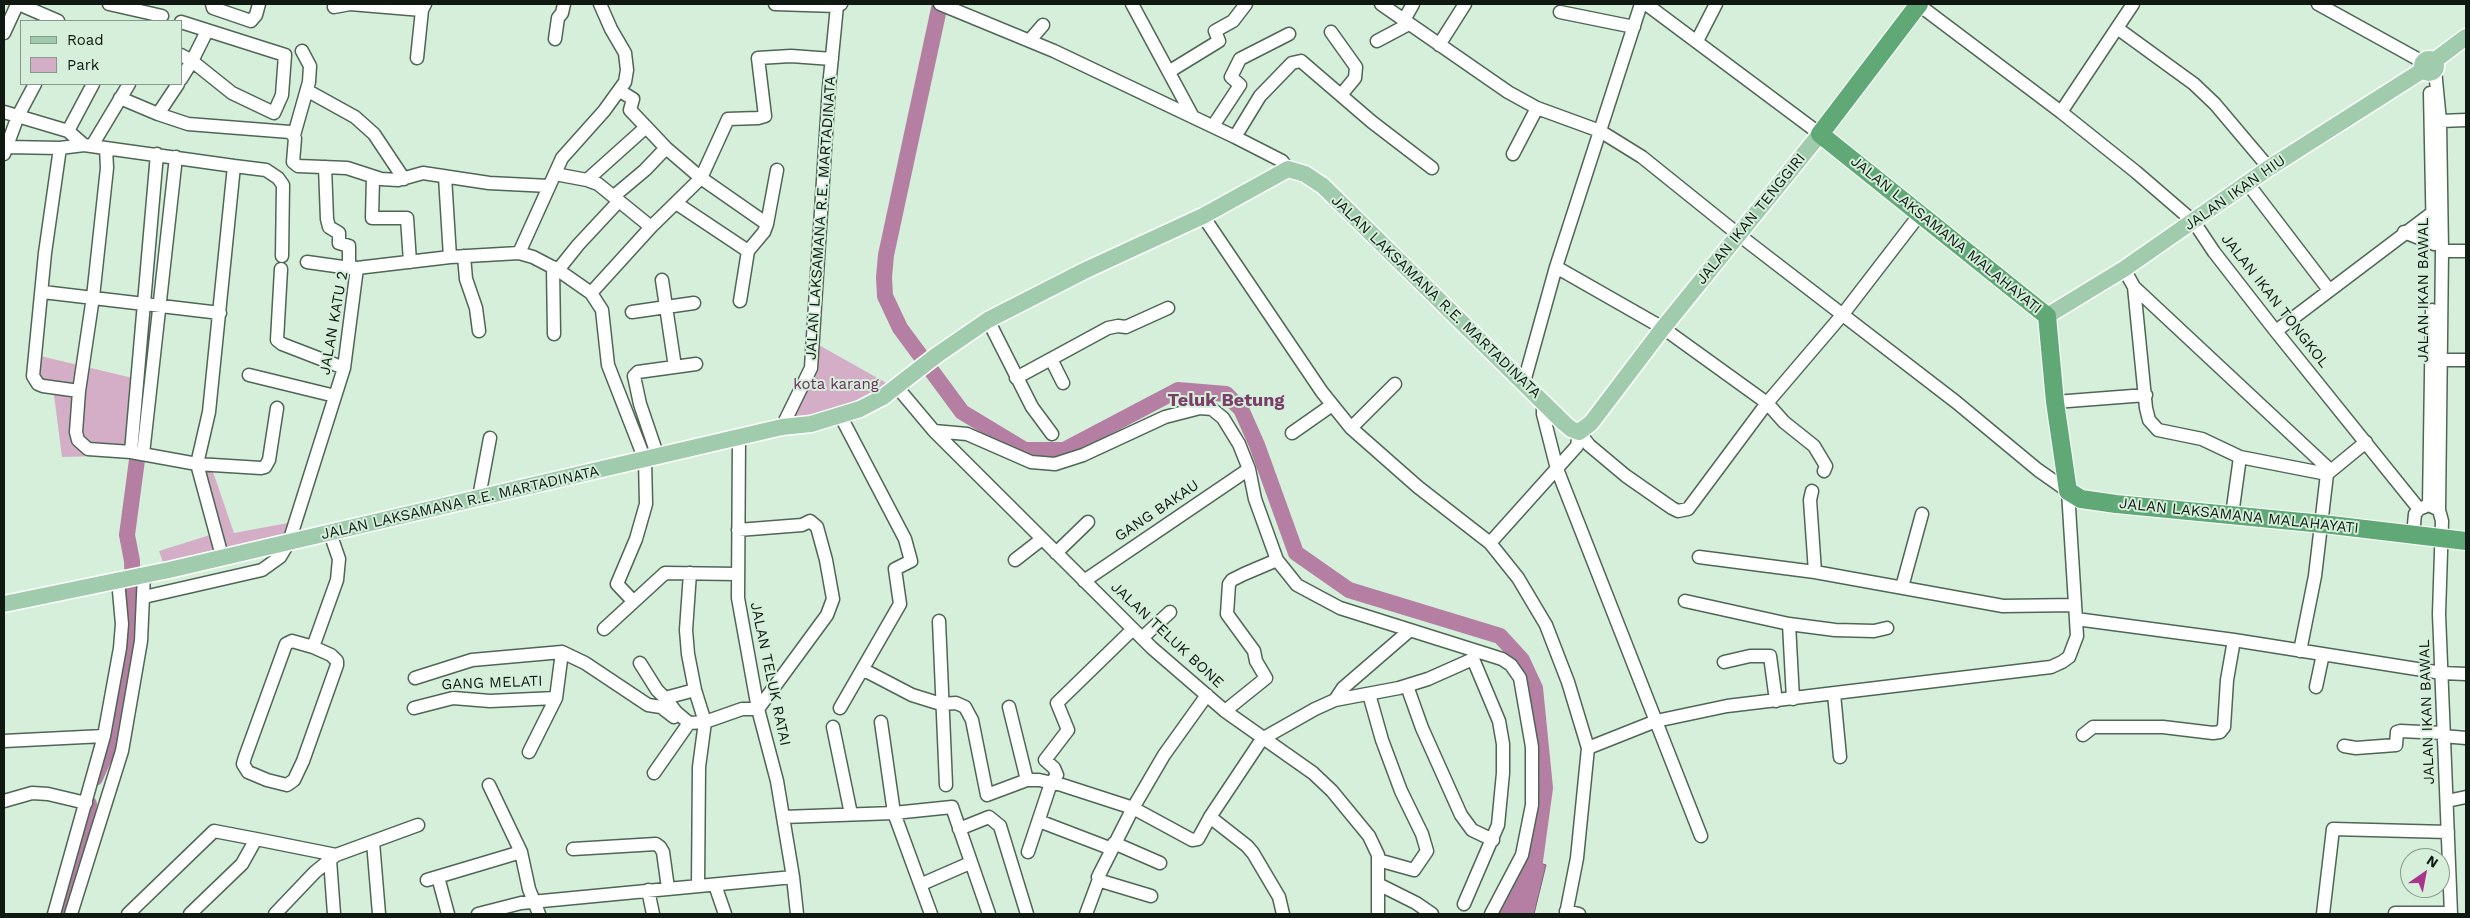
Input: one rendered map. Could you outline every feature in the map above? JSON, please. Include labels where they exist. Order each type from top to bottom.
[{"type":"highway","name":"JALAN IKAN TENGGIRI","points":[[1820,134],[1919,4]]},
{"type":"highway","name":"JALAN LAKSAMANA MALAHAYATI","points":[[1820,134],[2047,316],[2055,402],[2068,491],[2081,499],[2466,541]]},
{"type":"main road","name":"JALAN IKAN HIU","points":[[2047,316],[2124,269],[2269,168],[2429,67],[2465,39]]},
{"type":"main road","name":"JALAN IKAN TENGGIRI","points":[[1579,432],[1591,423],[1663,328],[1820,134]]},
{"type":"main road","name":"JALAN LAKSAMANA R.E. MARTADINATA","points":[[1288,169],[1306,174],[1323,186],[1571,429],[1579,432]]},
{"type":"main road","points":[[988,320],[1086,270],[1203,216],[1288,169]]},
{"type":"main road","name":"JALAN LAKSAMANA R.E. MARTADINATA","points":[[4,604],[330,533],[782,427],[811,424],[860,409],[900,385],[937,355],[988,320]]},
{"type":"street","points":[[109,4],[144,8],[161,19]]},
{"type":"street","points":[[212,4],[213,8],[251,21],[256,15],[260,4]]},
{"type":"street","points":[[334,7],[350,4],[424,7],[417,58]]},
{"type":"street","points":[[555,39],[558,18],[562,13],[564,4]]},
{"type":"street","points":[[519,253],[567,151],[620,91],[625,82],[627,62],[600,4]]},
{"type":"street","points":[[775,4],[839,5]]},
{"type":"street","name":"JALAN LAKSAMANA R.E. MARTADINATA","points":[[940,4],[1030,40],[1213,126],[1282,161],[1288,169]]},
{"type":"street","points":[[1132,4],[1170,71],[1193,117]]},
{"type":"street","points":[[1170,71],[1219,41],[1215,31],[1233,21],[1246,4]]},
{"type":"street","points":[[1381,4],[1508,92],[1537,108],[1600,131],[1642,157],[2038,470],[2068,491],[2077,636],[2069,657],[2051,667],[1727,706],[1656,721],[1588,748]]},
{"type":"street","points":[[1377,41],[1406,22],[1413,4]]},
{"type":"street","points":[[1439,45],[1465,4]]},
{"type":"street","points":[[1524,382],[1556,267],[1641,4]]},
{"type":"street","name":"JALAN LAKSAMANA MALAHAYATI","points":[[1646,4],[1820,134]]},
{"type":"street","points":[[1697,41],[1716,4]]},
{"type":"street","name":"JALAN IKAN TONGKOL","points":[[1919,4],[2061,112],[2136,172],[2194,222],[2214,252],[2366,442],[2429,508]]},
{"type":"street","points":[[2061,112],[2133,4]]},
{"type":"street","points":[[2318,4],[2429,67]]},
{"type":"street","points":[[4,33],[16,7],[21,5],[56,20]]},
{"type":"street","name":"JALAN LAKSAMANA R.E. MARTADINATA","points":[[782,427],[811,368],[832,59],[839,5]]},
{"type":"street","points":[[1560,12],[1634,27]]},
{"type":"street","points":[[182,23],[280,52],[286,58],[282,95],[274,113],[232,93],[187,58]]},
{"type":"street","points":[[1030,40],[1042,25]]},
{"type":"street","points":[[2117,28],[2194,84],[2215,104],[2269,168]]},
{"type":"street","points":[[182,76],[187,58],[207,31]]},
{"type":"street","points":[[1331,32],[1356,67],[1355,78],[1341,95]]},
{"type":"street","points":[[1213,126],[1240,85],[1231,77],[1240,59],[1289,34]]},
{"type":"street","points":[[302,51],[310,66],[308,91],[294,135],[294,165],[352,170],[373,177],[404,178],[418,173],[489,183],[549,186]]},
{"type":"street","points":[[591,293],[651,227],[701,178],[728,119],[765,116],[758,58],[791,56],[832,59]]},
{"type":"street","points":[[1235,137],[1260,96],[1292,63],[1301,62],[1372,122],[1432,168]]},
{"type":"street","name":"JALAN IKAN BAWAL","points":[[2429,67],[2440,121],[2438,248],[2429,508],[2442,521],[2439,614],[2451,913]]},
{"type":"street","name":"JALAN IKAN BAWAL","points":[[2429,67],[2432,213],[2438,248],[2441,360],[2429,508]]},
{"type":"street","points":[[34,85],[18,116],[5,151],[60,148],[89,144],[128,85]]},
{"type":"street","points":[[68,131],[92,85]]},
{"type":"street","points":[[158,114],[177,85]]},
{"type":"street","points":[[308,91],[355,117],[374,134],[404,178]]},
{"type":"street","points":[[620,91],[633,99],[630,110],[666,148],[701,178],[767,224]]},
{"type":"street","points":[[120,98],[188,124],[290,132],[294,135]]},
{"type":"street","points":[[1514,154],[1537,108]]},
{"type":"street","points":[[4,112],[68,131],[89,144],[106,148],[266,170],[278,178],[283,185],[282,256]]},
{"type":"street","points":[[2440,121],[2466,120]]},
{"type":"street","points":[[587,180],[645,128]]},
{"type":"street","points":[[60,148],[45,253],[35,355],[35,381],[43,386],[79,391]]},
{"type":"street","points":[[106,148],[107,168],[93,297],[79,391],[76,432],[78,440],[88,449],[137,453],[197,464],[265,466],[269,460],[277,408]]},
{"type":"street","points":[[554,334],[556,269],[617,199],[666,148]]},
{"type":"street","points":[[137,453],[152,304],[157,154]]},
{"type":"street","points":[[137,453],[152,304],[176,157]]},
{"type":"street","points":[[222,556],[197,464],[209,412],[234,166]]},
{"type":"street","points":[[325,167],[326,219],[329,228],[338,233],[339,243],[349,246],[349,265],[357,270]]},
{"type":"street","points":[[740,300],[748,251],[764,232],[767,224],[777,170]]},
{"type":"street","points":[[555,174],[598,184],[651,227]]},
{"type":"street","points":[[373,177],[372,218],[407,218],[410,262]]},
{"type":"street","points":[[445,177],[450,257]]},
{"type":"street","points":[[2248,184],[2329,290]]},
{"type":"street","points":[[676,203],[748,251]]},
{"type":"street","points":[[2276,331],[2404,232],[2432,213]]},
{"type":"street","points":[[1579,432],[1589,445],[1626,476],[1672,508],[1683,511],[1692,504],[1767,403],[1843,314],[1920,214]]},
{"type":"street","points":[[1203,216],[1332,405],[1351,428],[1418,487],[1490,543],[1518,578],[1546,625],[1568,682],[1588,748],[1570,913]]},
{"type":"street","points":[[2404,232],[2438,248],[2466,251]]},
{"type":"street","name":"JALAN KATU 2","points":[[289,542],[344,368],[357,270],[450,257],[519,253],[556,269],[591,293],[602,310],[606,357],[613,383],[652,459]]},
{"type":"street","points":[[464,256],[466,279],[476,308],[479,331]]},
{"type":"street","points":[[307,262],[357,270]]},
{"type":"street","points":[[1556,267],[1663,328],[1767,403],[1784,422],[1814,446],[1826,466],[1824,471]]},
{"type":"street","points":[[281,269],[275,337],[282,344],[344,368]]},
{"type":"street","points":[[2124,269],[2134,287],[2328,472]]},
{"type":"street","points":[[662,280],[675,367]]},
{"type":"street","points":[[2134,287],[2149,420],[2158,430],[2202,439],[2240,457],[2328,472]]},
{"type":"street","points":[[42,292],[220,313]]},
{"type":"street","points":[[632,312],[694,303]]},
{"type":"street","points":[[1016,378],[1113,326],[1126,327],[1168,308]]},
{"type":"street","points":[[988,320],[1016,378],[1038,416],[1052,434]]},
{"type":"street","points":[[1051,359],[1063,383]]},
{"type":"street","points":[[2441,360],[2466,360]]},
{"type":"street","points":[[633,601],[617,584],[636,539],[646,504],[652,459],[634,376],[638,372],[696,364]]},
{"type":"street","points":[[249,375],[335,396]]},
{"type":"street","points":[[1351,428],[1395,384]]},
{"type":"street","name":"JALAN TELUK BONE","points":[[900,385],[934,431],[1138,633],[1225,712],[1314,773],[1332,791],[1369,836],[1378,860],[1378,914]]},
{"type":"street","points":[[2055,402],[2146,395]]},
{"type":"street","points":[[1543,402],[1543,414],[1557,469],[1701,836]]},
{"type":"street","points":[[1292,433],[1332,405]]},
{"type":"street","points":[[934,431],[967,434],[1031,462],[1055,464],[1083,455],[1165,417],[1200,408],[1212,409],[1223,418],[1239,444],[1249,469],[1255,499],[1277,560],[1297,585],[1332,605],[1409,631],[1474,656],[1502,660],[1511,665],[1520,678],[1532,747],[1532,805],[1522,855],[1491,914]]},
{"type":"street","points":[[840,415],[905,539],[911,561],[895,568],[900,604],[864,670],[840,708]]},
{"type":"street","points":[[1490,543],[1576,446],[1579,432]]},
{"type":"street","name":"JALAN TELUK RATAI","points":[[739,437],[738,598],[758,709],[772,759],[783,816],[794,877],[797,914]]},
{"type":"street","points":[[479,497],[490,438]]},
{"type":"street","points":[[2300,651],[2322,524],[2328,472],[2366,442]]},
{"type":"street","points":[[2232,515],[2240,457]]},
{"type":"street","name":"GANG BAKAU","points":[[1084,581],[1249,469]]},
{"type":"street","points":[[1812,491],[1810,500],[1815,572]]},
{"type":"street","name":"JALAN IKAN BAWAL","points":[[2413,535],[2415,514],[2429,508]]},
{"type":"street","points":[[1902,587],[1922,514]]},
{"type":"street","points":[[415,678],[472,660],[562,652],[585,662],[648,705],[661,707],[687,724],[705,722],[742,709],[758,709],[827,615],[832,599],[826,560],[817,527],[810,521],[802,525],[738,530]]},
{"type":"street","points":[[1056,553],[1088,522]]},
{"type":"street","points":[[313,647],[337,580],[339,559],[330,533]]},
{"type":"street","points":[[1015,560],[1042,539]]},
{"type":"street","points":[[144,597],[262,570],[280,557],[289,542]]},
{"type":"street","points":[[1698,556],[1815,572],[2003,606],[2075,605]]},
{"type":"street","points":[[1225,712],[1266,678],[1256,662],[1254,651],[1226,614],[1229,584],[1232,580],[1244,574],[1277,560]]},
{"type":"street","points":[[604,629],[661,574],[670,572],[738,574]]},
{"type":"street","points":[[690,574],[686,630],[688,654],[695,690],[705,722],[699,768],[698,886]]},
{"type":"street","points":[[71,914],[122,751],[141,641],[144,597],[131,577]]},
{"type":"street","points":[[54,914],[104,736],[131,577]]},
{"type":"street","points":[[1685,601],[1789,624],[1844,630],[1874,631],[1887,628]]},
{"type":"street","points":[[1028,852],[1040,821],[1051,783],[1057,774],[1054,768],[1045,760],[1068,730],[1058,703],[1138,633],[1170,612]]},
{"type":"street","points":[[2076,619],[2234,640],[2442,673],[2466,674]]},
{"type":"street","points":[[938,621],[946,786]]},
{"type":"street","points":[[1789,624],[1793,699]]},
{"type":"street","points":[[1335,700],[1342,688],[1409,631]]},
{"type":"street","points":[[2083,735],[2093,727],[2163,727],[2213,733],[2220,732],[2224,727],[2227,680],[2234,640]]},
{"type":"street","points":[[292,641],[313,647],[331,655],[337,661],[337,665],[304,761],[294,780],[287,785],[267,780],[248,772],[243,764],[245,757],[286,644],[292,641]]},
{"type":"street","name":"GANG MELATI","points":[[414,708],[453,698],[490,701],[556,698],[562,652]]},
{"type":"street","points":[[2316,688],[2322,654]]},
{"type":"street","points":[[864,670],[912,695],[941,704],[956,702],[961,704],[972,720],[985,794],[992,794],[1027,780],[1051,783],[1132,808],[1192,840],[1198,839],[1210,817],[1262,739],[1335,700],[1407,686],[1428,679],[1474,656]]},
{"type":"street","points":[[1464,904],[1492,840],[1499,816],[1503,773],[1503,744],[1499,721],[1474,656]]},
{"type":"street","points":[[1724,662],[1750,656],[1770,656],[1776,701]]},
{"type":"street","points":[[640,663],[657,690],[687,724]]},
{"type":"street","points":[[1407,686],[1422,728],[1461,815],[1472,830],[1492,840]]},
{"type":"street","points":[[665,698],[695,690]]},
{"type":"street","points":[[1369,694],[1382,740],[1401,790],[1422,834],[1427,851],[1414,870],[1378,860]]},
{"type":"street","points":[[1834,694],[1840,757]]},
{"type":"street","points":[[1086,914],[1113,846],[1132,808],[1164,755],[1207,695]]},
{"type":"street","points":[[529,752],[556,698]]},
{"type":"street","points":[[1009,707],[1027,780]]},
{"type":"street","points":[[881,722],[894,813],[922,884],[931,914]]},
{"type":"street","points":[[654,773],[687,724]]},
{"type":"street","points":[[833,727],[851,814]]},
{"type":"street","points":[[2344,746],[2356,748],[2396,745],[2397,732],[2400,731],[2443,734],[2466,738]]},
{"type":"street","points":[[4,741],[104,736]]},
{"type":"street","points":[[489,785],[521,852],[529,888],[537,908]]},
{"type":"street","points":[[4,801],[32,793],[48,794],[86,803]]},
{"type":"street","points":[[2447,801],[2466,798]]},
{"type":"street","points":[[783,816],[894,813],[952,807],[989,914]]},
{"type":"street","points":[[959,829],[988,817],[1000,826],[1027,914]]},
{"type":"street","points":[[1210,817],[1247,846],[1269,884],[1279,897],[1283,914]]},
{"type":"street","points":[[1040,821],[1160,863]]},
{"type":"street","points":[[275,914],[333,858],[418,825]]},
{"type":"street","points":[[2323,914],[2332,829],[2448,832]]},
{"type":"street","points":[[128,914],[214,831],[219,830],[333,858]]},
{"type":"street","points":[[190,914],[235,871],[256,839]]},
{"type":"street","points":[[373,842],[380,914]]},
{"type":"street","points":[[572,849],[656,844],[663,852],[668,888]]},
{"type":"street","points":[[448,914],[433,878],[521,852]]},
{"type":"street","points":[[333,858],[334,914]]},
{"type":"street","points":[[922,884],[970,863]]},
{"type":"street","points":[[478,914],[522,903],[537,908],[648,890],[794,877]]},
{"type":"street","points":[[1099,879],[1151,896]]},
{"type":"street","points":[[1378,884],[1416,903],[1432,914]]},
{"type":"street","points":[[715,885],[725,914]]},
{"type":"street","points":[[648,890],[653,914]]},
{"type":"street","points":[[291,914],[294,896]]},
{"type":"street","points":[[2395,913],[2451,913]]},
{"type":"green space","name":"kota karang","points":[[817,344],[890,385],[882,394],[790,425]]},
{"type":"green space","points":[[36,355],[137,379],[131,452],[97,456],[62,457],[54,395],[35,387]]},
{"type":"green space","points":[[211,466],[234,533],[288,523],[289,537],[164,565],[159,551],[210,535],[192,468]]},
{"type":"shaded area","points":[[1524,857],[1546,865],[1534,914],[1492,914]]},
{"type":"waterway","points":[[940,4],[886,255],[885,296],[900,328],[962,412],[1025,450],[1064,450],[1178,390],[1226,394],[1241,409],[1257,445],[1296,553],[1349,590],[1500,636],[1522,660],[1535,688],[1545,788],[1535,861]]},
{"type":"waterway","points":[[95,778],[107,751],[123,670],[134,635],[132,561],[127,535],[137,460]]},
{"type":"waterway","points":[[61,914],[79,863],[89,804]]},
{"type":"district","name":"Teluk Betung","points":[[1226,401]]}]
